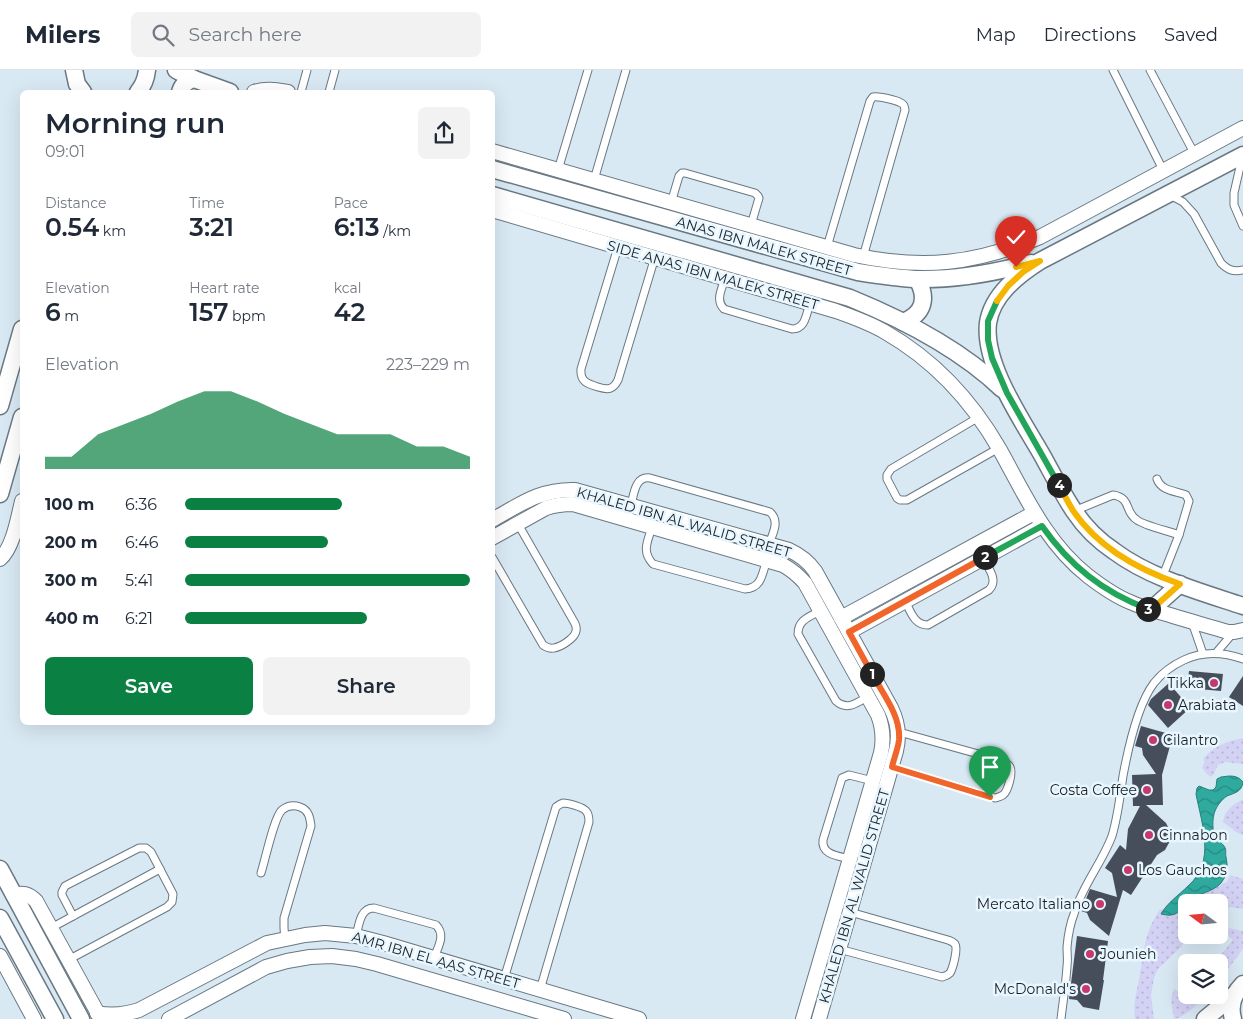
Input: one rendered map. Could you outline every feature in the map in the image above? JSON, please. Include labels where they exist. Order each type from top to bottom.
[{"type":"street","points":[[140,90],[147,76],[147,70]]},
{"type":"street","points":[[176,70],[224,90]]},
{"type":"street","points":[[74,72],[74,90]]},
{"type":"street","points":[[74,72],[77,84],[82,90]]},
{"type":"street","points":[[181,90],[183,85],[194,79]]},
{"type":"street","points":[[495,152],[863,257],[901,263],[924,264],[972,259],[995,254],[1040,237],[1243,128]]},
{"type":"street","points":[[1243,155],[1040,261],[1023,272],[1008,286],[996,302],[988,321],[988,340],[992,358],[1007,393],[1074,512],[1092,533],[1113,551],[1137,566],[1162,578],[1243,606]]},
{"type":"street","name":"ANAS IBN MALEK STREET","points":[[495,170],[858,272],[885,277],[917,279],[967,276],[1040,261]]},
{"type":"street","name":"ANAS IBN MALEK STREET","points":[[495,196],[842,296],[876,308],[940,343],[968,361],[989,376],[1007,393]]},
{"type":"street","name":"SIDE ANAS IBN MALEK STREET","points":[[495,211],[836,310],[884,331],[906,344],[925,359],[964,396],[998,448],[1042,526],[1063,553],[1088,576],[1117,596],[1151,610],[1228,632],[1239,631]]},
{"type":"street","points":[[903,322],[912,319],[922,305],[924,296],[922,287],[917,279]]},
{"type":"street","points":[[0,406],[20,336]]},
{"type":"street","points":[[0,494],[20,424]]},
{"type":"street","name":"KHALED IBN AL WALID STREET","points":[[495,518],[535,496],[561,489],[578,490],[789,550],[799,555],[815,571],[895,717],[899,732],[892,767],[819,1019]]},
{"type":"street","name":"KHALED IBN AL WALID STREET","points":[[495,536],[546,508],[555,505],[573,504],[766,559],[792,569],[805,583],[878,715],[883,734],[881,753],[803,1019]]},
{"type":"street","points":[[0,559],[9,547],[20,508]]},
{"type":"street","points":[[511,510],[518,524]]},
{"type":"street","points":[[841,618],[1034,513]]},
{"type":"street","points":[[691,538],[696,523]]},
{"type":"street","points":[[849,632],[1042,526]]},
{"type":"street","points":[[1151,610],[1180,584]]},
{"type":"street","points":[[0,869],[81,1019]]},
{"type":"street","points":[[13,895],[19,893],[26,894],[36,901],[99,1016]]},
{"type":"street","points":[[0,918],[55,1019]]},
{"type":"street","name":"AMR IBN EL AAS STREET","points":[[99,1016],[134,1012],[267,943],[324,933],[356,936],[540,990],[612,1015],[638,1019]]},
{"type":"street","name":"AMR IBN EL AAS STREET","points":[[169,1019],[266,967],[287,960],[332,956],[377,964],[564,1019]]},
{"type":"street","points":[[1,962],[34,1019]]},
{"type":"street","points":[[1205,1019],[1241,987]]},
{"type":"street","points":[[1233,1019],[1231,1004],[1241,987]]},
{"type":"lane","points":[[302,90],[307,70]]},
{"type":"lane","points":[[330,90],[336,70]]},
{"type":"lane","points":[[558,170],[588,70]]},
{"type":"lane","points":[[594,180],[626,70]]},
{"type":"lane","points":[[1113,70],[1163,170]]},
{"type":"lane","points":[[1150,70],[1194,153]]},
{"type":"lane","points":[[827,247],[870,100],[877,96],[901,103],[905,110],[863,257]]},
{"type":"lane","points":[[1243,155],[1234,194],[1234,205],[1243,226]]},
{"type":"lane","points":[[671,202],[679,176],[682,173],[755,193],[758,198],[751,225]]},
{"type":"lane","points":[[1168,194],[1183,202],[1194,214],[1221,263],[1228,269],[1243,270]]},
{"type":"lane","points":[[618,246],[581,369],[580,375],[587,384],[607,390],[616,384],[654,257]]},
{"type":"lane","points":[[725,278],[719,297],[721,306],[724,309],[797,329],[804,323],[810,303]]},
{"type":"lane","points":[[979,417],[891,469],[887,479],[897,498],[907,500],[998,448]]},
{"type":"lane","points":[[631,505],[640,479],[650,478],[770,512],[776,524],[769,544]]},
{"type":"lane","points":[[1157,479],[1162,487],[1183,494],[1188,498],[1189,505],[1162,578]]},
{"type":"lane","points":[[1074,512],[1113,495],[1119,496],[1124,499],[1129,511],[1136,520],[1179,535]]},
{"type":"lane","points":[[495,562],[543,645],[548,648],[554,648],[572,638],[576,633],[576,626],[518,524]]},
{"type":"lane","points":[[652,526],[646,554],[653,564],[751,589],[761,580],[766,559]]},
{"type":"lane","points":[[905,601],[916,621],[923,625],[928,625],[993,586],[993,577],[983,558]]},
{"type":"lane","points":[[820,611],[803,620],[798,628],[798,634],[836,702],[846,707],[867,697]]},
{"type":"lane","points":[[1192,622],[1203,654]]},
{"type":"lane","points":[[1216,653],[1239,631]]},
{"type":"lane","points":[[1061,1019],[1068,938],[1074,913],[1080,897],[1097,868],[1112,835],[1128,753],[1144,702],[1154,683],[1164,673],[1182,661],[1203,654],[1216,653],[1243,659]]},
{"type":"lane","points":[[892,767],[995,798],[1001,797],[1005,793],[1012,774],[1006,762],[899,732]]},
{"type":"lane","points":[[850,859],[827,852],[822,845],[823,840],[842,778],[849,775],[873,781]]},
{"type":"lane","points":[[504,979],[556,807],[564,803],[584,808],[588,812],[589,822],[540,990]]},
{"type":"lane","points":[[261,873],[277,818],[282,809],[292,806],[303,808],[310,816],[311,826],[284,918],[285,939]]},
{"type":"lane","points":[[68,960],[170,905],[173,894],[151,852],[146,848],[139,848],[65,886],[62,895],[73,916]]},
{"type":"lane","points":[[51,928],[160,869]]},
{"type":"lane","points":[[356,936],[365,910],[374,908],[436,926],[439,929],[441,938],[434,958]]},
{"type":"lane","points":[[839,949],[942,977],[947,976],[950,972],[956,950],[956,945],[952,941],[850,912]]},
{"type":"shaded area","points":[[1243,738],[1243,764],[1225,762],[1218,765],[1211,777],[1207,774],[1202,768],[1204,758],[1212,750]]},
{"type":"shaded area","points":[[1243,799],[1243,835],[1223,822],[1227,811]]},
{"type":"shaded area","points":[[1230,875],[1243,879],[1243,909],[1228,908],[1228,894],[1199,894],[1227,882]]},
{"type":"shaded area","points":[[1160,909],[1177,911],[1178,944],[1183,944],[1158,969],[1154,978],[1151,995],[1154,1019],[1135,1019],[1134,1009],[1143,954],[1151,926]]},
{"type":"shaded area","points":[[1229,928],[1243,931],[1243,949],[1228,969],[1228,954],[1222,954],[1233,940],[1228,936]]},
{"type":"shaded area","points":[[1175,989],[1178,991],[1178,1004],[1197,1004],[1187,1013],[1174,1019],[1171,1000]]},
{"type":"water","points":[[1221,777],[1235,777],[1243,782],[1237,792],[1221,801],[1214,814],[1213,829],[1217,839],[1225,849],[1227,867],[1225,877],[1217,886],[1202,894],[1180,894],[1197,876],[1202,866],[1204,855],[1205,843],[1196,794],[1197,788],[1199,786],[1213,790],[1216,787],[1217,779]]},
{"type":"water","points":[[1178,895],[1178,913],[1172,915],[1161,914],[1164,910]]},
{"type":"building","points":[[1189,671],[1223,674],[1221,691],[1187,688]]},
{"type":"building","points":[[1243,676],[1243,706],[1229,697]]},
{"type":"building","name":"Arabiata","points":[[1169,683],[1190,708],[1168,728],[1148,705],[1151,699]]},
{"type":"building","points":[[1141,726],[1173,735],[1162,775],[1163,805],[1146,805],[1166,823],[1170,831],[1170,841],[1165,850],[1157,855],[1131,895],[1123,890],[1109,936],[1090,920],[1087,913],[1081,911],[1090,889],[1117,897],[1112,873],[1105,868],[1120,845],[1126,850],[1128,829],[1140,806],[1133,806],[1132,775],[1156,774],[1143,755],[1142,748],[1135,746]]},
{"type":"building","points":[[1077,936],[1108,941],[1099,1010],[1083,1007],[1077,1000],[1069,999]]},
{"type":"place","name":"Tikka","points":[[1214,683]]},
{"type":"place","name":"Arabiata","points":[[1168,705]]},
{"type":"place","name":"Cilantro","points":[[1153,740]]},
{"type":"place","name":"Costa Coffee","points":[[1147,790]]},
{"type":"place","name":"Cinnabon","points":[[1149,835]]},
{"type":"place","name":"Los Gauchos","points":[[1128,870]]},
{"type":"place","name":"Mercato Italiano","points":[[1100,904]]},
{"type":"place","name":"Jounieh","points":[[1090,954]]},
{"type":"place","name":"McDonald's","points":[[1086,989]]},
{"type":"route","points":[[990,797],[892,767],[899,732],[895,717],[849,632],[1042,526],[1075,565],[1102,587],[1130,602],[1151,610],[1180,584],[1137,566],[1113,551],[1092,533],[1074,512],[1007,393],[992,358],[988,340],[988,321],[996,302],[1008,286],[1023,272],[1040,261],[1016,267]]}]
